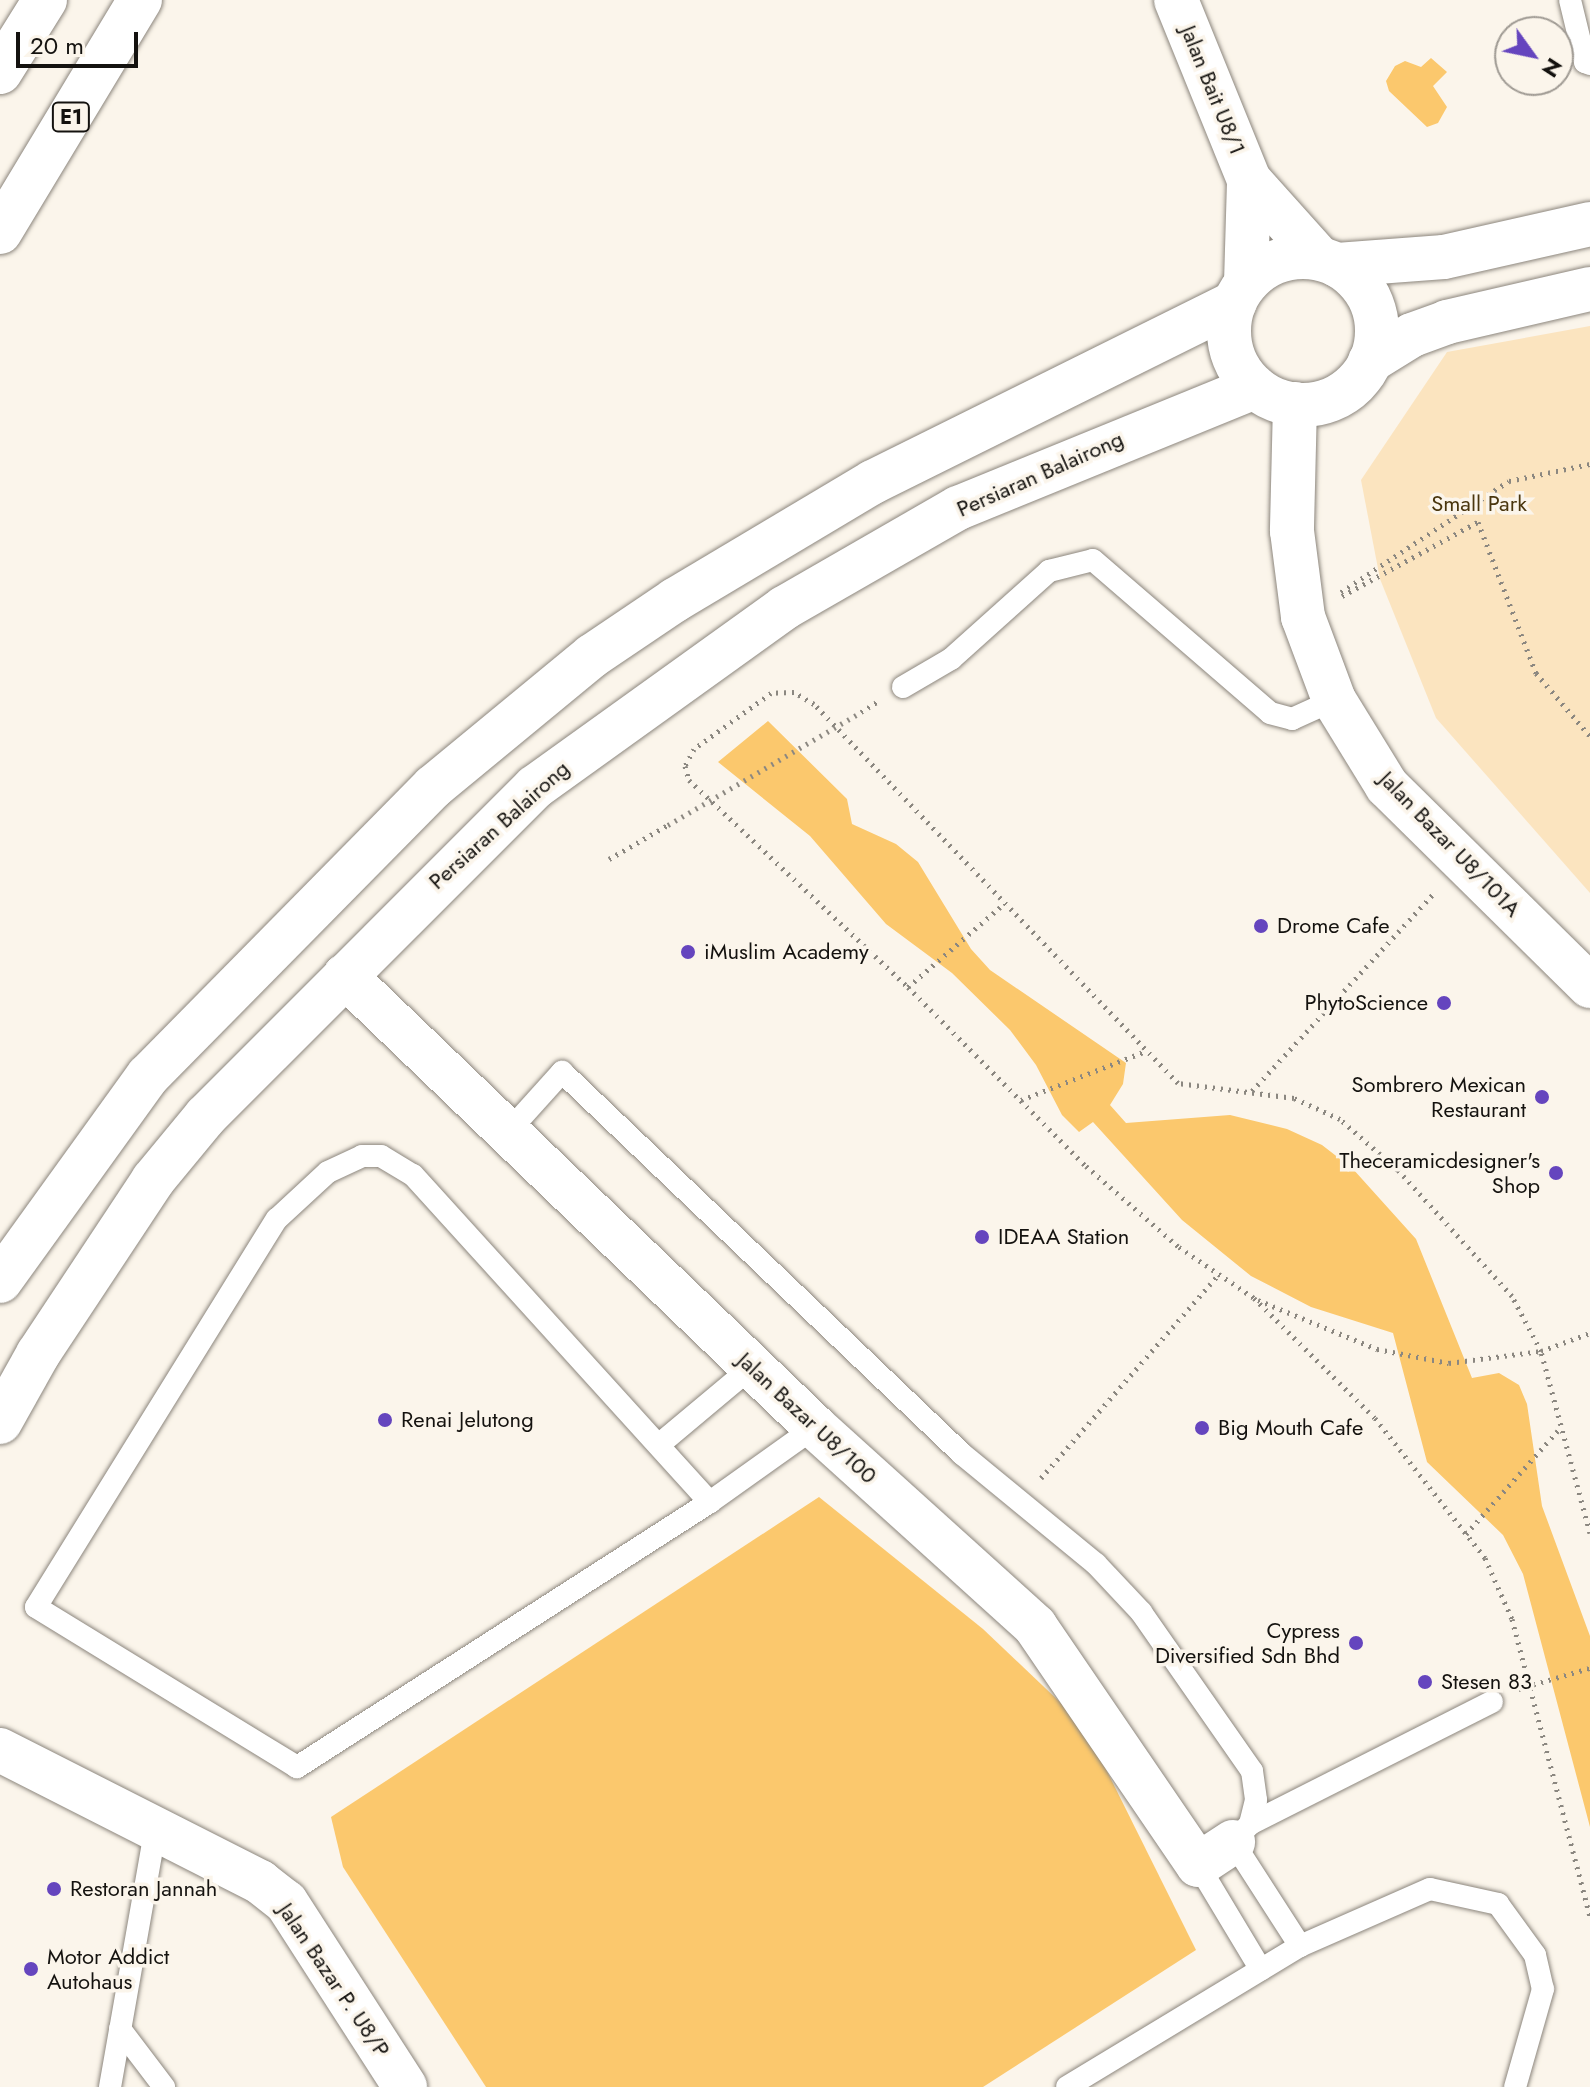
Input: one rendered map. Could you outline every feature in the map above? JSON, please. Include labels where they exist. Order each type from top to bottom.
[{"type":"main road","points":[[0,72],[45,0]]},
{"type":"main road","name":"E1","points":[[0,232],[140,0]]},
{"type":"main road","name":"Jalan Bait U8/1","points":[[1176,0],[1249,180],[1328,261]]},
{"type":"main road","name":"Jalan Bait U8/1","points":[[1240,293],[1249,180]]},
{"type":"main road","points":[[0,1281],[148,1076],[433,787],[592,656],[873,482],[1240,293],[1279,260],[1444,257],[1590,224]]},
{"type":"main road","points":[[1328,261],[1368,296],[1376,340],[1370,361]]},
{"type":"main road","points":[[1240,293],[1230,347],[1254,387],[1295,404],[1340,395],[1370,361],[1412,335],[1447,322],[1590,289]]},
{"type":"main road","name":"Persiaran Balairong","points":[[0,1422],[38,1354],[153,1180],[206,1116],[535,787],[784,608],[958,508],[1254,387]]},
{"type":"main road","name":"Jalan Bazar U8/101A","points":[[1295,404],[1292,531],[1303,617],[1334,700],[1387,786],[1590,986]]},
{"type":"main road","name":"Jalan Bazar U8/100","points":[[345,976],[815,1427],[1035,1626],[1227,1843]]},
{"type":"main road","name":"Jalan Bazar P. U8/P","points":[[0,1750],[260,1882],[286,1902],[405,2087]]},
{"type":"lane","points":[[1570,0],[1585,62],[1590,64]]},
{"type":"lane","points":[[903,687],[951,659],[1049,571],[1093,560],[1270,713],[1292,719],[1334,700]]},
{"type":"lane","points":[[508,1132],[562,1072],[962,1454],[1096,1564],[1141,1612],[1237,1743],[1252,1771],[1256,1800],[1227,1843],[1261,1970]]},
{"type":"lane","points":[[710,1502],[661,1443],[413,1175],[381,1156],[353,1158],[328,1172],[277,1219],[36,1607],[297,1767],[710,1502],[815,1427]]},
{"type":"lane","points":[[661,1443],[752,1367]]},
{"type":"lane","points":[[1227,1843],[1492,1702]]},
{"type":"lane","points":[[110,2087],[156,1827]]},
{"type":"lane","points":[[1227,1843],[1300,1946]]},
{"type":"lane","points":[[1067,2087],[1300,1946],[1430,1889],[1498,1904],[1535,1955],[1543,1989],[1515,2087]]},
{"type":"lane","points":[[120,2029],[164,2087]]},
{"type":"path","points":[[1303,617],[1509,481],[1590,464]]},
{"type":"path","points":[[1303,617],[1478,522],[1536,673],[1590,736]]},
{"type":"path","points":[[1590,1533],[1541,1351],[1512,1296],[1398,1170],[1340,1119],[1294,1098],[1178,1083],[814,704],[794,692],[771,693],[694,749],[685,766],[689,780],[908,987],[1144,1217],[1254,1298],[1375,1418],[1485,1558],[1512,1619],[1590,1917]]},
{"type":"path","points":[[609,859],[861,712]]},
{"type":"path","points":[[1252,1091],[1462,862]]},
{"type":"path","points":[[908,987],[1005,903]]},
{"type":"path","points":[[1021,1100],[1146,1051]]},
{"type":"path","points":[[1021,1501],[1219,1274]]},
{"type":"path","points":[[1254,1298],[1363,1344],[1415,1359],[1449,1363],[1541,1351],[1590,1333]]},
{"type":"path","points":[[1466,1534],[1561,1427]]},
{"type":"path","points":[[1528,1683],[1590,1668]]},
{"type":"green space","name":"Small Park","points":[[1590,326],[1590,893],[1436,718],[1380,579],[1361,480],[1447,352]]},
{"type":"shaded area","points":[[1431,58],[1447,72],[1433,86],[1447,107],[1438,123],[1427,127],[1389,91],[1386,81],[1395,66],[1405,61],[1421,67]]},
{"type":"shaded area","points":[[768,721],[847,799],[852,824],[896,844],[918,862],[971,949],[990,970],[1126,1063],[1123,1084],[1110,1105],[1126,1123],[1230,1115],[1287,1129],[1322,1145],[1353,1169],[1416,1239],[1472,1378],[1499,1373],[1519,1385],[1527,1404],[1542,1506],[1590,1636],[1590,1827],[1523,1574],[1503,1535],[1427,1462],[1393,1333],[1311,1307],[1251,1276],[1182,1220],[1093,1122],[1079,1132],[1062,1115],[1036,1065],[1010,1030],[952,973],[886,924],[810,836],[718,762]]},
{"type":"shaded area","points":[[819,1497],[983,1629],[1084,1725],[1196,1950],[983,2087],[486,2087],[343,1867],[331,1817]]},
{"type":"place","name":"Drome Cafe","points":[[1261,926]]},
{"type":"place","name":"iMuslim Academy","points":[[688,952]]},
{"type":"place","name":"PhytoScience","points":[[1444,1003]]},
{"type":"place","name":"Sombrero Mexican Restaurant","points":[[1542,1097]]},
{"type":"place","name":"Theceramicdesigner's Shop","points":[[1556,1173]]},
{"type":"place","name":"IDEAA Station","points":[[982,1237]]},
{"type":"place","name":"Renai Jelutong","points":[[385,1420]]},
{"type":"place","name":"Big Mouth Cafe","points":[[1202,1428]]},
{"type":"place","name":"Cypress Diversified Sdn Bhd","points":[[1356,1643]]},
{"type":"place","name":"Stesen 83","points":[[1425,1682]]},
{"type":"place","name":"Restoran Jannah","points":[[54,1889]]},
{"type":"place","name":"Motor Addict Autohaus","points":[[31,1969]]}]
